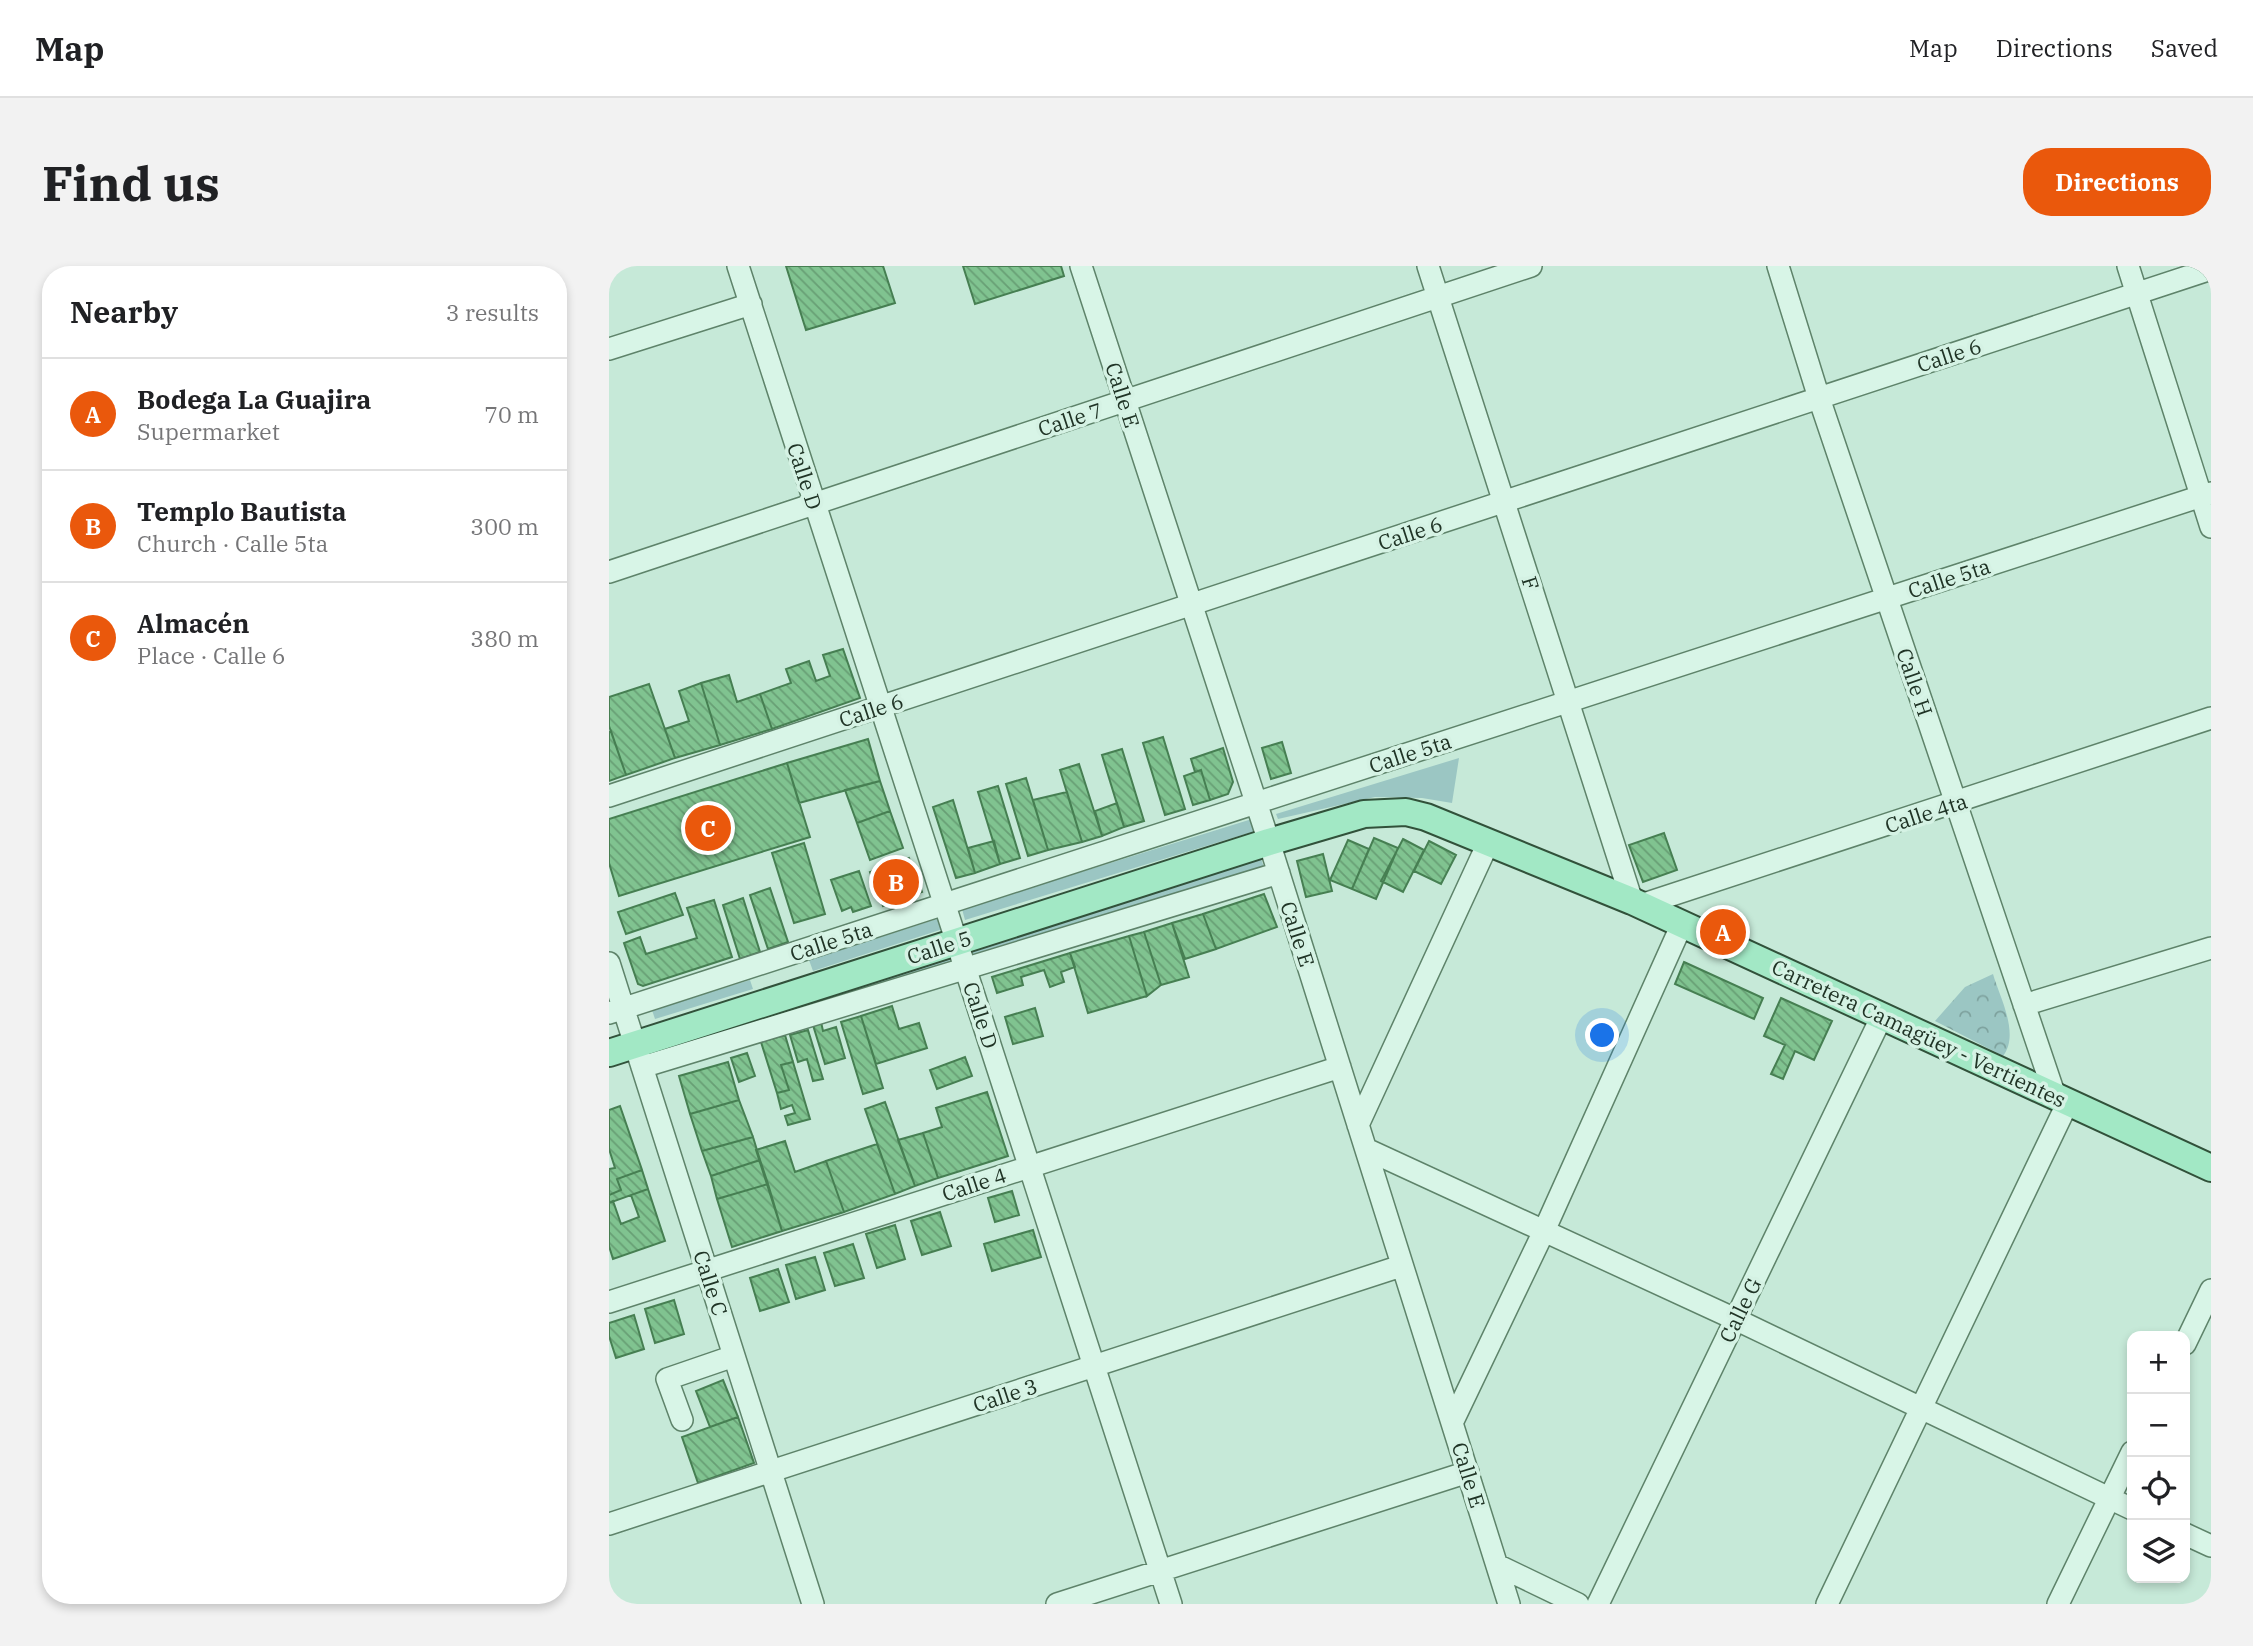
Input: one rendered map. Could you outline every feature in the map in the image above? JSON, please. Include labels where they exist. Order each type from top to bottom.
[{"type":"main road","name":"Carretera Camagüey - Vertientes","points":[[1269,842],[1364,814],[1387,812],[1426,817],[1636,903],[2211,1168]]},
{"type":"main road","name":"Calle 5","points":[[609,1053],[638,1056],[957,942],[1269,842]]},
{"type":"street","name":"Calle D","points":[[738,266],[1171,1604]]},
{"type":"street","name":"Calle E","points":[[1081,266],[1279,873],[1509,1604]]},
{"type":"street","name":"F","points":[[1428,266],[1636,903]]},
{"type":"street","name":"Calle 7","points":[[609,572],[1531,266]]},
{"type":"street","name":"Calle H","points":[[1778,266],[1819,398],[2024,1005],[2061,1099]]},
{"type":"street","points":[[2128,266],[2206,495],[2211,527]]},
{"type":"street","name":"Calle 6","points":[[609,796],[2211,269]]},
{"type":"street","points":[[609,349],[751,304]]},
{"type":"street","name":"Calle 5ta","points":[[616,1010],[2206,495]]},
{"type":"street","name":"Calle 4ta","points":[[1636,903],[1956,803],[2211,718]]},
{"type":"street","points":[[1358,1125],[1489,841]]},
{"type":"street","name":"Calle 5","points":[[638,1056],[966,970],[1279,873]]},
{"type":"street","points":[[1452,1423],[1544,1231],[1682,924]]},
{"type":"street","points":[[2024,1005],[2211,948]]},
{"type":"street","name":"Calle C","points":[[609,963],[616,1010],[638,1056],[813,1604]]},
{"type":"street","name":"Calle G","points":[[1598,1604],[1882,1016]]},
{"type":"street","name":"Calle 4","points":[[609,1302],[1340,1067]]},
{"type":"street","points":[[1827,1604],[1921,1408],[2061,1099]]},
{"type":"street","points":[[1366,1149],[1735,1320],[2127,1506]]},
{"type":"street","name":"Calle 3","points":[[609,1524],[1401,1266]]},
{"type":"street","points":[[2190,1334],[2211,1290]]},
{"type":"street","points":[[682,1420],[667,1379],[734,1356]]},
{"type":"street","points":[[2058,1604],[2130,1457]]},
{"type":"street","points":[[1057,1604],[1468,1472]]},
{"type":"street","points":[[2190,1536],[2211,1546]]},
{"type":"street","points":[[1497,1565],[1578,1604]]},
{"type":"green space","points":[[1459,758],[1452,803],[1422,798],[1375,797],[1278,819],[1276,814]]},
{"type":"green space","points":[[1252,819],[1255,831],[965,920],[962,909]]},
{"type":"green space","points":[[1261,859],[1265,870],[975,960],[971,948]]},
{"type":"green space","points":[[940,918],[943,929],[813,971],[809,960]]},
{"type":"green space","points":[[952,954],[955,965],[665,1054],[661,1043]]},
{"type":"green space","points":[[1993,974],[2009,1027],[2008,1047],[2003,1056],[1935,1021],[1965,987]]},
{"type":"green space","points":[[750,980],[753,989],[655,1019],[652,1010]]},
{"type":"building","points":[[786,266],[883,266],[895,303],[806,330]]},
{"type":"building","points":[[963,266],[1061,266],[1064,276],[975,304]]},
{"type":"building","points":[[843,649],[860,698],[772,729],[760,694],[791,683],[786,669],[809,661],[816,681],[830,676],[823,655]]},
{"type":"building","points":[[729,675],[737,702],[760,694],[772,729],[720,745],[701,683]]},
{"type":"building","points":[[701,683],[720,745],[675,758],[665,729],[689,721],[679,691]]},
{"type":"building","points":[[649,684],[675,758],[626,775],[609,726],[609,697]]},
{"type":"building","points":[[611,731],[626,775],[609,781],[609,732]]},
{"type":"building","points":[[1163,737],[1185,809],[1165,815],[1143,743]]},
{"type":"building","points":[[868,739],[880,781],[799,803],[787,763]]},
{"type":"building","points":[[1282,742],[1291,773],[1271,779],[1262,748]]},
{"type":"building","points":[[1223,748],[1233,782],[1228,794],[1210,800],[1201,770],[1195,772],[1191,759]]},
{"type":"building","points":[[1122,749],[1144,821],[1124,827],[1102,755]]},
{"type":"building","points":[[787,763],[810,837],[619,896],[609,863],[609,819]]},
{"type":"building","points":[[1079,764],[1102,836],[1082,842],[1060,770]]},
{"type":"building","points":[[1201,770],[1210,800],[1193,805],[1184,776]]},
{"type":"building","points":[[1026,778],[1048,850],[1028,856],[1006,784]]},
{"type":"building","points":[[880,781],[890,811],[857,823],[845,790]]},
{"type":"building","points":[[998,786],[1020,858],[1000,864],[978,792]]},
{"type":"building","points":[[1067,792],[1082,842],[1048,850],[1033,800]]},
{"type":"building","points":[[953,800],[975,873],[956,878],[933,807]]},
{"type":"building","points":[[1117,803],[1124,827],[1102,836],[1095,811]]},
{"type":"building","points":[[890,811],[903,848],[870,860],[857,823]]},
{"type":"building","points":[[1664,833],[1677,870],[1643,882],[1629,845]]},
{"type":"building","points":[[1374,838],[1398,848],[1376,899],[1352,889]]},
{"type":"building","points":[[1403,839],[1424,850],[1403,892],[1381,881]]},
{"type":"building","points":[[1348,840],[1369,849],[1352,889],[1330,880]]},
{"type":"building","points":[[994,841],[1000,864],[975,873],[968,848]]},
{"type":"building","points":[[1429,841],[1456,855],[1441,884],[1414,871]]},
{"type":"building","points":[[804,843],[825,914],[794,923],[772,853]]},
{"type":"building","points":[[1323,854],[1332,891],[1306,897],[1297,861]]},
{"type":"building","points":[[909,858],[922,892],[883,906],[870,872]]},
{"type":"building","points":[[859,871],[871,906],[853,912],[851,907],[842,911],[831,880]]},
{"type":"building","points":[[770,888],[788,942],[768,949],[750,895]]},
{"type":"building","points":[[675,893],[683,915],[626,934],[618,912]]},
{"type":"building","points":[[1264,894],[1277,927],[1216,949],[1203,914]]},
{"type":"building","points":[[743,898],[760,952],[740,959],[723,905]]},
{"type":"building","points":[[714,900],[732,957],[643,986],[638,984],[624,943],[640,937],[646,954],[697,938],[687,908]]},
{"type":"building","points":[[1203,914],[1216,949],[1185,959],[1172,923]]},
{"type":"building","points":[[1172,923],[1189,977],[1161,985],[1144,932]]},
{"type":"building","points":[[1144,932],[1161,985],[1147,996],[1129,936]]},
{"type":"building","points":[[1129,936],[1147,996],[1088,1013],[1070,953]]},
{"type":"building","points":[[1070,953],[1075,967],[1061,972],[1064,982],[1050,987],[1044,970],[1021,977],[1023,985],[997,993],[992,977]]},
{"type":"building","points":[[1684,962],[1763,998],[1754,1019],[1675,984]]},
{"type":"building","points":[[1781,998],[1832,1021],[1814,1060],[1795,1051],[1783,1079],[1771,1074],[1785,1045],[1764,1036]]},
{"type":"building","points":[[892,1006],[899,1029],[919,1023],[927,1048],[876,1064],[861,1016]]},
{"type":"building","points":[[1035,1008],[1043,1036],[1013,1044],[1005,1017]]},
{"type":"building","points":[[861,1016],[883,1088],[863,1094],[841,1022]]},
{"type":"building","points":[[821,1022],[823,1031],[836,1027],[845,1058],[825,1064],[813,1025]]},
{"type":"building","points":[[808,1030],[823,1079],[813,1081],[807,1059],[798,1062],[790,1035]]},
{"type":"building","points":[[785,1035],[793,1062],[781,1065],[789,1090],[777,1093],[761,1042]]},
{"type":"building","points":[[747,1053],[755,1076],[739,1082],[731,1058]]},
{"type":"building","points":[[965,1057],[972,1076],[937,1089],[930,1070]]},
{"type":"building","points":[[728,1062],[739,1100],[690,1114],[679,1076]]},
{"type":"building","points":[[793,1062],[810,1119],[788,1125],[785,1116],[795,1113],[792,1105],[781,1109],[777,1093],[789,1090],[781,1065]]},
{"type":"building","points":[[987,1092],[1008,1156],[938,1178],[923,1133],[942,1127],[936,1108]]},
{"type":"building","points":[[739,1100],[753,1137],[702,1151],[690,1114]]},
{"type":"building","points":[[885,1102],[915,1186],[895,1194],[865,1109]]},
{"type":"building","points":[[620,1106],[642,1170],[617,1179],[621,1190],[609,1195],[609,1169],[615,1168],[609,1149],[609,1110]]},
{"type":"building","points":[[923,1133],[938,1178],[915,1186],[898,1140]]},
{"type":"building","points":[[753,1137],[760,1160],[711,1176],[702,1151]]},
{"type":"building","points":[[785,1141],[795,1172],[826,1161],[844,1212],[782,1231],[756,1150]]},
{"type":"building","points":[[877,1144],[895,1194],[844,1212],[826,1161]]},
{"type":"building","points":[[760,1160],[768,1184],[717,1199],[711,1176]]},
{"type":"building","points":[[642,1170],[648,1189],[609,1203],[609,1195],[621,1190],[617,1179]]},
{"type":"building","points":[[768,1184],[782,1231],[732,1247],[717,1199]]},
{"type":"building","points":[[648,1189],[665,1241],[613,1259],[609,1246],[609,1203],[613,1201],[621,1224],[639,1217],[631,1195]]},
{"type":"building","points":[[1012,1191],[1019,1215],[995,1222],[988,1198]]},
{"type":"building","points":[[940,1212],[951,1246],[922,1255],[911,1221]]},
{"type":"building","points":[[895,1225],[905,1259],[877,1268],[866,1234]]},
{"type":"building","points":[[1033,1230],[1041,1257],[992,1271],[984,1244]]},
{"type":"building","points":[[853,1244],[864,1278],[835,1286],[824,1253]]},
{"type":"building","points":[[815,1257],[825,1290],[796,1299],[786,1265]]},
{"type":"building","points":[[778,1269],[789,1302],[760,1311],[750,1278]]},
{"type":"building","points":[[674,1300],[684,1334],[655,1343],[645,1309]]},
{"type":"building","points":[[634,1315],[644,1349],[616,1358],[609,1336],[609,1323]]},
{"type":"building","points":[[723,1380],[738,1417],[710,1427],[696,1391]]},
{"type":"building","points":[[738,1417],[754,1463],[698,1483],[682,1437]]},
{"type":"place","name":"Almacén","points":[[708,828]]},
{"type":"place","name":"Templo Bautista","points":[[896,882]]},
{"type":"place","name":"Bodega La Guajira","points":[[1723,932]]}]
